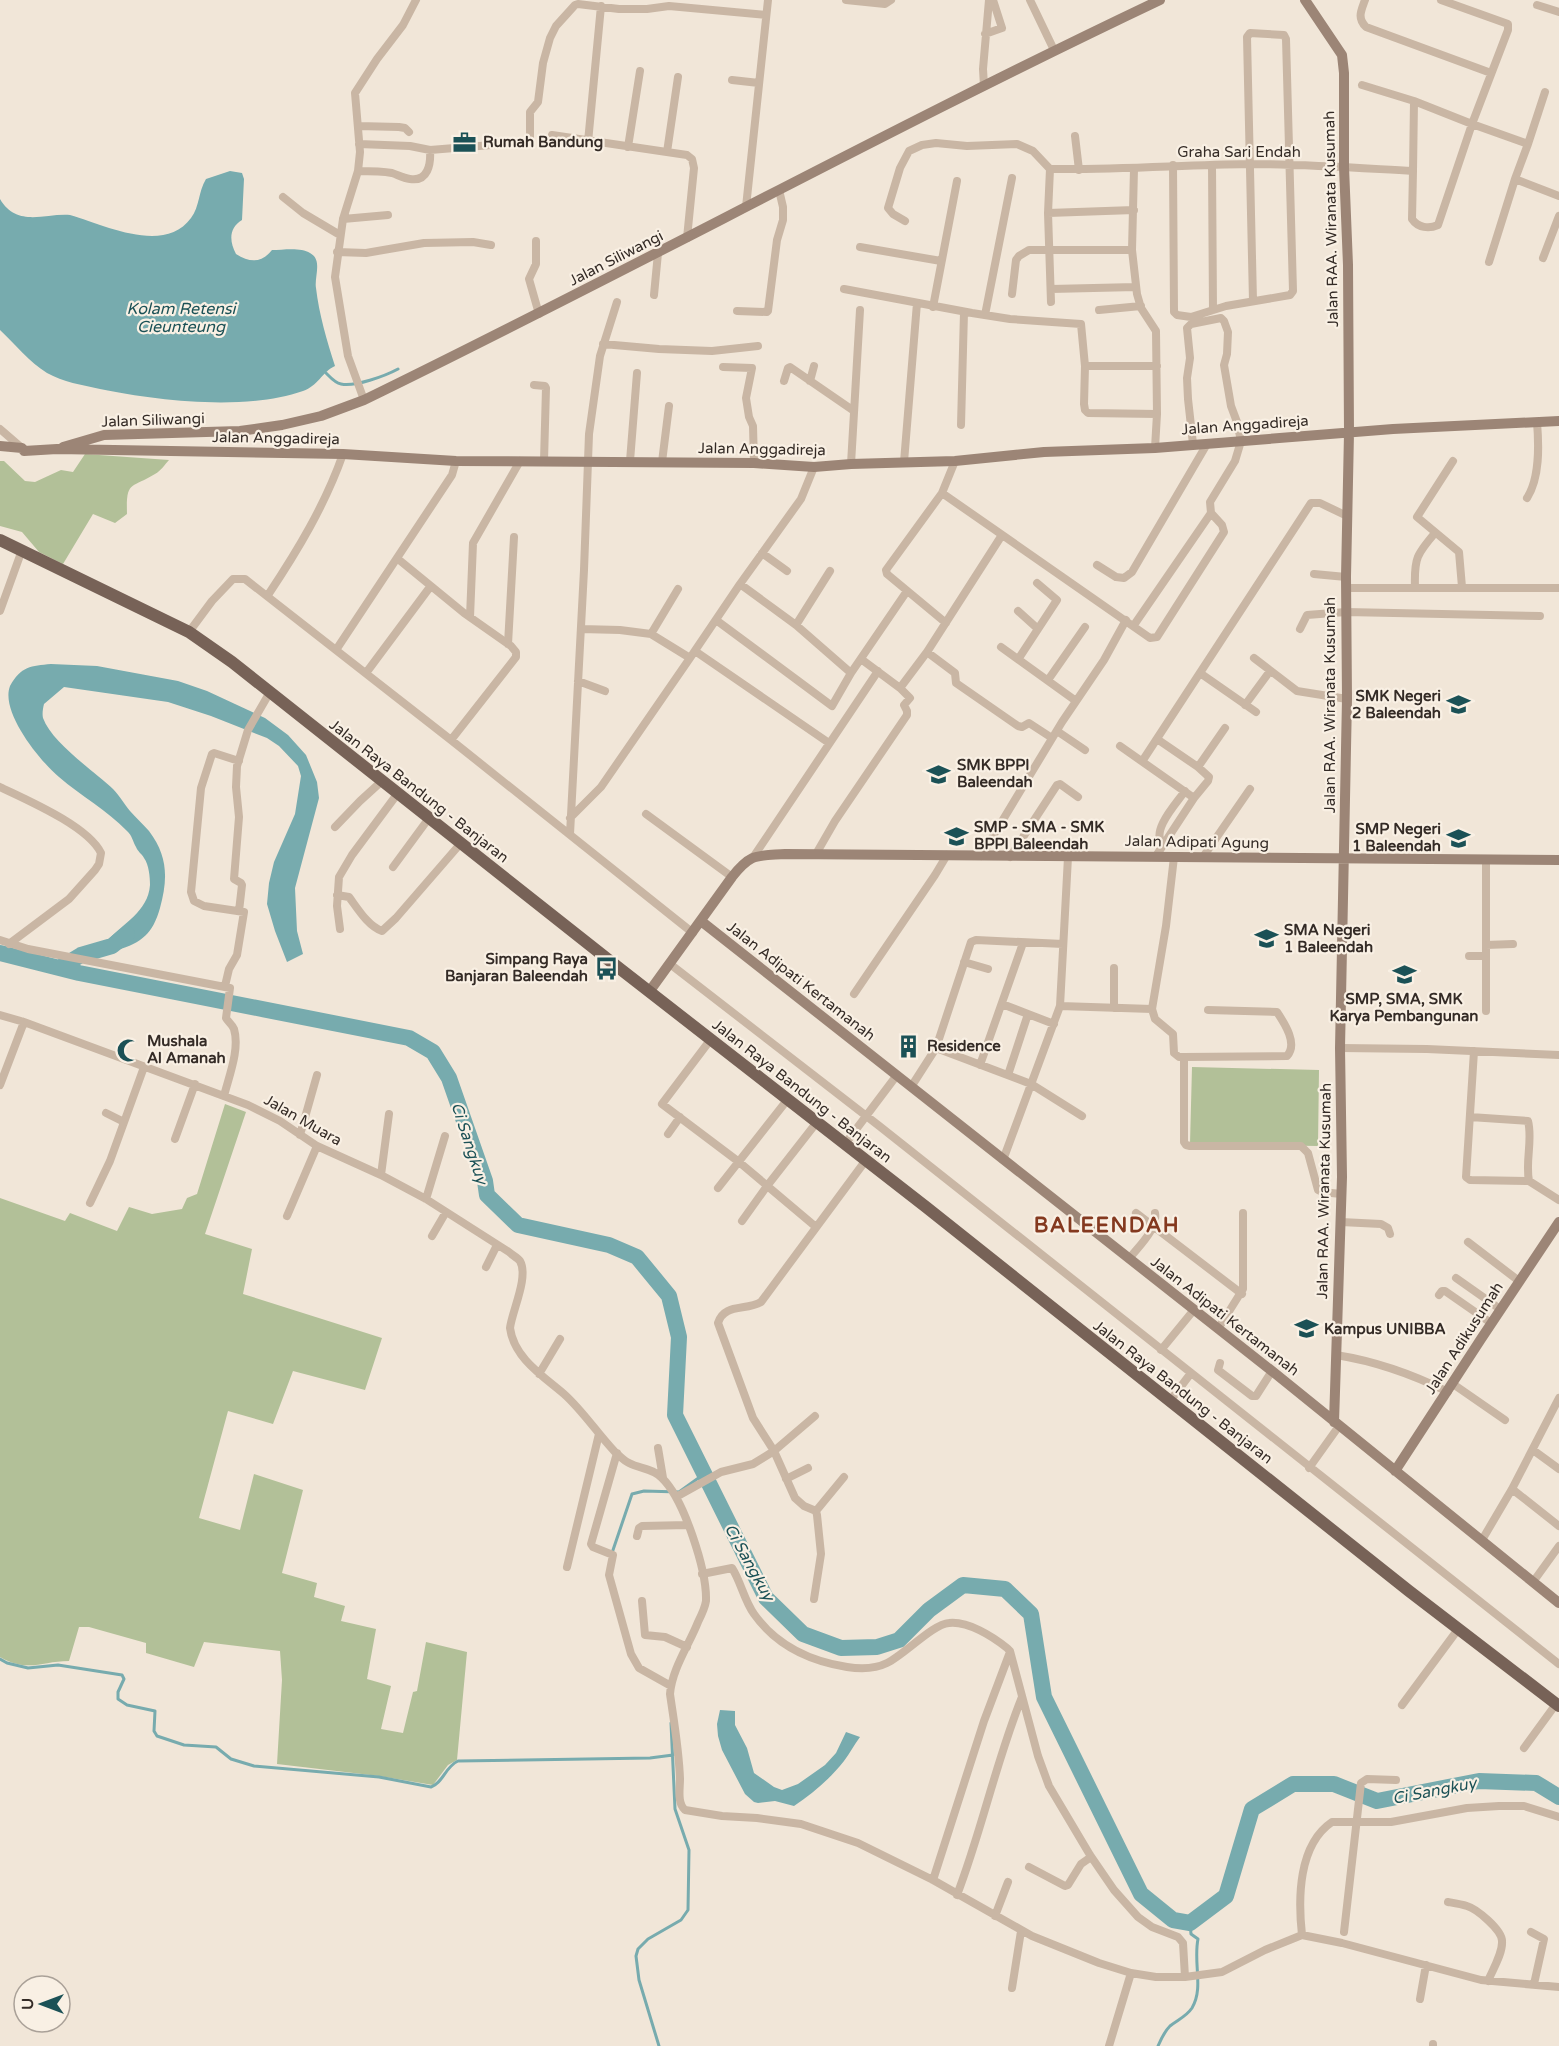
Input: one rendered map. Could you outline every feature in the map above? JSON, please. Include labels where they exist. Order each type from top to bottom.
[{"type":"main road","name":"Jalan Siliwangi","points":[[57,449],[104,435],[217,432],[282,425],[321,416],[364,400],[539,314],[1054,50],[1160,0]]},
{"type":"main road","name":"Jalan RAA. Wiranata Kusumah","points":[[1305,0],[1342,55],[1344,73],[1349,433],[1346,582],[1347,699],[1340,1048],[1341,1222],[1336,1424]]},
{"type":"main road","name":"Jalan Anggadireja","points":[[0,446],[24,450],[344,454],[456,461],[754,463],[812,473],[851,464],[955,461],[1044,452],[1155,448],[1349,433],[1559,421]]},
{"type":"main road","name":"Jalan Raya Bandung - Banjaran","points":[[0,540],[189,632],[232,662],[649,992],[867,1160],[1409,1591],[1558,1705]]},
{"type":"main road","name":"Jalan Adipati Agung","points":[[754,856],[816,854],[1559,860]]},
{"type":"main road","points":[[649,992],[732,877],[743,864],[754,856]]},
{"type":"main road","name":"Jalan Adipati Kertamanah","points":[[701,921],[1272,1371],[1559,1603]]},
{"type":"main road","name":"Jalan Adikusumah","points":[[1395,1471],[1559,1222]]},
{"type":"street","points":[[364,400],[348,356],[335,277],[343,219],[358,171],[358,126],[354,99],[358,87],[403,25],[416,0]]},
{"type":"street","points":[[746,207],[768,0]]},
{"type":"street","points":[[846,0],[885,4],[891,0]]},
{"type":"street","points":[[985,34],[1002,28],[991,0]]},
{"type":"street","points":[[984,86],[985,34],[991,0]]},
{"type":"street","points":[[1029,0],[1054,50]]},
{"type":"street","points":[[1365,0],[1360,15],[1366,27],[1491,73]]},
{"type":"street","points":[[1414,101],[1414,222],[1428,228],[1438,225],[1472,124],[1508,30],[1508,24],[1441,0]]},
{"type":"street","points":[[359,144],[410,146],[430,150],[530,142],[530,112],[538,102],[543,63],[550,38],[556,26],[575,5],[583,3],[619,9],[669,6],[766,15]]},
{"type":"street","points":[[1537,5],[1559,12]]},
{"type":"street","points":[[588,142],[601,6]]},
{"type":"street","points":[[1173,165],[1174,312],[1177,315],[1191,317],[1253,301],[1290,295],[1293,291],[1286,36],[1250,33],[1247,37],[1253,301]]},
{"type":"street","points":[[628,147],[640,71]]},
{"type":"street","points":[[667,152],[678,76]]},
{"type":"street","points":[[732,81],[759,83]]},
{"type":"street","points":[[1362,85],[1414,101],[1528,144]]},
{"type":"street","points":[[1489,262],[1545,92]]},
{"type":"street","points":[[358,126],[399,127],[408,132]]},
{"type":"street","points":[[552,135],[687,155],[692,159],[694,168],[687,238]]},
{"type":"street","points":[[1075,136],[1078,170]]},
{"type":"street","points":[[905,221],[888,208],[900,168],[909,151],[922,145],[936,143],[967,146],[1017,144],[1033,151],[1050,169],[1048,213],[1051,302]]},
{"type":"street","points":[[358,171],[391,173],[414,180],[429,170],[430,150]]},
{"type":"street","name":"Graha Sari Endah","points":[[1050,169],[1289,164],[1413,171]]},
{"type":"street","points":[[1212,165],[1213,310]]},
{"type":"street","points":[[1134,169],[1132,250],[1136,287],[1141,306],[1156,331],[1155,448]]},
{"type":"street","points":[[985,315],[1012,178]]},
{"type":"street","points":[[1515,179],[1559,196]]},
{"type":"street","points":[[933,307],[957,181]]},
{"type":"street","points":[[736,311],[767,312],[768,310],[777,240],[783,220],[779,190]]},
{"type":"street","points":[[283,197],[303,213],[340,235]]},
{"type":"street","points":[[1048,213],[1134,210]]},
{"type":"street","points":[[343,219],[388,214]]},
{"type":"street","points":[[1543,258],[1559,216]]},
{"type":"street","points":[[536,241],[536,264],[529,279],[539,314]]},
{"type":"street","points":[[337,252],[366,253],[424,243],[473,242],[491,245]]},
{"type":"street","points":[[860,247],[941,261]]},
{"type":"street","points":[[1012,294],[1016,260],[1029,250],[1132,250]]},
{"type":"street","points":[[654,295],[658,253]]},
{"type":"street","points":[[1052,289],[1136,287]]},
{"type":"street","points":[[844,289],[917,308],[933,307],[1010,319],[1082,324],[1085,410],[1088,413],[1157,414]]},
{"type":"street","points":[[570,834],[589,434],[600,356],[617,302]]},
{"type":"street","points":[[1099,310],[1141,306]]},
{"type":"street","points":[[904,462],[917,308]]},
{"type":"street","points":[[851,464],[860,310]]},
{"type":"street","points":[[961,425],[964,312]]},
{"type":"street","points":[[1134,626],[1210,510],[1210,502],[1235,460],[1241,441],[1238,422],[1231,406],[1224,365],[1228,332],[1221,318],[1191,324],[1187,328],[1190,358],[1187,378],[1188,399],[1193,444]]},
{"type":"street","points":[[603,345],[659,350],[712,351],[758,346]]},
{"type":"street","points":[[810,381],[814,366]]},
{"type":"street","points":[[1085,366],[1157,366]]},
{"type":"street","points":[[723,367],[752,368],[746,398],[753,426],[754,463]]},
{"type":"street","points":[[784,381],[790,367],[854,411]]},
{"type":"street","points":[[630,461],[637,373]]},
{"type":"street","points":[[534,385],[546,388],[544,461]]},
{"type":"street","points":[[662,462],[669,406]]},
{"type":"street","points":[[1527,498],[1535,478],[1537,423]]},
{"type":"street","points":[[0,429],[22,448]]},
{"type":"street","points":[[1097,566],[1116,577],[1124,578],[1132,572],[1207,444]]},
{"type":"street","points":[[268,596],[299,548],[329,491],[344,454]]},
{"type":"street","points":[[336,650],[453,475],[456,461]]},
{"type":"street","points":[[470,617],[473,543],[520,461]]},
{"type":"street","points":[[946,623],[887,574],[886,568],[942,493],[955,461]]},
{"type":"street","points":[[1453,461],[1417,518],[1459,552],[1462,586]]},
{"type":"street","points":[[570,818],[601,787],[801,499],[812,473]]},
{"type":"street","points":[[942,493],[1150,638],[1157,637],[1224,532],[1222,525],[1210,510]]},
{"type":"street","points":[[1143,760],[1311,503],[1320,503],[1347,516]]},
{"type":"street","points":[[1415,586],[1414,568],[1417,557],[1435,533]]},
{"type":"street","points":[[900,688],[927,652],[1002,536]]},
{"type":"street","points":[[508,644],[514,537]]},
{"type":"street","points":[[0,610],[22,550]]},
{"type":"street","points":[[762,553],[787,571]]},
{"type":"street","points":[[398,559],[515,650],[516,657],[451,740]]},
{"type":"street","points":[[796,626],[830,571]]},
{"type":"street","points":[[1314,574],[1346,582],[1415,586],[1559,588]]},
{"type":"street","points":[[189,632],[233,579],[245,579],[693,933]]},
{"type":"street","points":[[740,584],[796,626],[851,673]]},
{"type":"street","points":[[1019,658],[1057,598],[1037,584]]},
{"type":"street","points":[[366,673],[430,586]]},
{"type":"street","points":[[651,634],[678,589]]},
{"type":"street","points":[[716,620],[832,706],[851,673],[907,591]]},
{"type":"street","points":[[1018,611],[1038,629]]},
{"type":"street","points":[[1300,629],[1307,615],[1346,612],[1540,616]]},
{"type":"street","points":[[981,856],[1055,734],[1104,660],[1126,620]]},
{"type":"street","points":[[1048,680],[1085,627]]},
{"type":"street","points":[[581,629],[651,634],[693,654],[829,743]]},
{"type":"street","points":[[1001,647],[1076,701]]},
{"type":"street","points":[[927,652],[955,673],[956,683],[1018,726],[1022,727],[1029,723],[1085,750]]},
{"type":"street","points":[[1254,658],[1297,691],[1347,699]]},
{"type":"street","points":[[816,854],[835,821],[907,715],[904,705],[910,698],[861,659]]},
{"type":"street","points":[[754,856],[878,671]]},
{"type":"street","points":[[1245,705],[1270,671]]},
{"type":"street","points":[[1200,673],[1256,712]]},
{"type":"street","points":[[578,681],[605,692]]},
{"type":"street","points":[[239,910],[242,883],[234,879],[239,817],[237,771],[248,730],[255,714],[270,692]]},
{"type":"street","points":[[1198,767],[1225,728]]},
{"type":"street","points":[[1156,856],[1209,779],[1198,767],[1157,739]]},
{"type":"street","points":[[1120,746],[1194,798]]},
{"type":"street","points":[[224,1096],[235,1041],[235,1031],[226,1018],[230,969],[237,955],[244,912],[198,904],[192,899],[191,892],[194,840],[201,788],[210,760],[214,753],[239,761]]},
{"type":"street","points":[[335,827],[382,781]]},
{"type":"street","points":[[1010,857],[1058,785],[1060,784],[1078,797]]},
{"type":"street","points":[[0,787],[75,827],[98,846],[101,853],[99,864],[69,899],[9,944]]},
{"type":"street","points":[[1203,857],[1250,789]]},
{"type":"street","points":[[1163,845],[1159,840],[1159,828],[1185,791]]},
{"type":"street","points":[[340,929],[337,906],[339,877],[352,855],[398,793]]},
{"type":"street","points":[[646,814],[732,877]]},
{"type":"street","points":[[393,867],[429,818]]},
{"type":"street","points":[[337,895],[349,897],[374,928],[382,931],[461,843]]},
{"type":"street","points":[[854,994],[947,855]]},
{"type":"street","points":[[1003,1160],[1060,1006],[1068,857]]},
{"type":"street","points":[[1174,857],[1166,926],[1152,1008],[1155,1019],[1173,1034],[1174,1053],[1184,1058],[1287,1056],[1290,1054],[1292,1043],[1277,1012],[1208,1010]]},
{"type":"street","points":[[1486,860],[1486,1011]]},
{"type":"street","points":[[0,940],[28,950],[228,989]]},
{"type":"street","points":[[911,1087],[936,1048],[970,944],[974,940],[1063,944]]},
{"type":"street","points":[[980,1065],[1023,943]]},
{"type":"street","points":[[1486,945],[1513,944]]},
{"type":"street","points":[[1469,956],[1486,956]]},
{"type":"street","points":[[964,962],[988,969]]},
{"type":"street","points":[[670,964],[1162,1348],[1559,1664]]},
{"type":"street","points":[[1114,968],[1114,1008]]},
{"type":"street","points":[[1002,1004],[1054,1024]]},
{"type":"street","points":[[1060,1006],[1152,1008]]},
{"type":"street","points":[[1008,1075],[1028,1014]]},
{"type":"street","name":"Jalan Muara","points":[[0,1015],[256,1108],[317,1146],[381,1175],[426,1199],[497,1245],[519,1261],[522,1270],[510,1328],[514,1343],[521,1355],[539,1374]]},
{"type":"street","points":[[0,1085],[24,1022]]},
{"type":"street","points":[[711,1039],[662,1102],[663,1105],[739,1162],[816,1227]]},
{"type":"street","points":[[936,1048],[1031,1084],[1082,1116]]},
{"type":"street","points":[[1340,1048],[1559,1055]]},
{"type":"street","points":[[1474,1051],[1468,1179],[1529,1181],[1559,1200]]},
{"type":"street","points":[[1184,1058],[1184,1142],[1186,1145],[1301,1146],[1308,1153],[1318,1190],[1341,1194]]},
{"type":"street","points":[[90,1203],[110,1161],[144,1067]]},
{"type":"street","points":[[300,1135],[317,1075]]},
{"type":"street","points":[[845,1144],[897,1075]]},
{"type":"street","points":[[175,1139],[195,1084]]},
{"type":"street","points":[[718,1188],[788,1099]]},
{"type":"street","points":[[106,1113],[123,1122]]},
{"type":"street","points":[[381,1175],[388,1114]]},
{"type":"street","points":[[1470,1116],[1528,1121],[1530,1133],[1527,1173],[1529,1181]]},
{"type":"street","points":[[668,1134],[680,1117]]},
{"type":"street","points":[[742,1221],[817,1122]]},
{"type":"street","points":[[426,1199],[445,1136]]},
{"type":"street","points":[[287,1216],[317,1146]]},
{"type":"street","points":[[816,1511],[804,1506],[795,1498],[774,1451],[753,1418],[719,1330],[718,1321],[734,1307],[753,1306],[761,1302],[867,1160]]},
{"type":"street","points":[[432,1236],[446,1212]]},
{"type":"street","points":[[1136,1213],[1242,1294]]},
{"type":"street","points":[[1129,1259],[1154,1226],[1155,1213]]},
{"type":"street","points":[[1218,1329],[1242,1294],[1244,1285],[1243,1213]]},
{"type":"street","points":[[1341,1222],[1381,1224],[1388,1228],[1390,1234]]},
{"type":"street","points":[[1468,1242],[1519,1281]]},
{"type":"street","points":[[486,1267],[497,1245]]},
{"type":"street","points":[[1456,1278],[1500,1309]]},
{"type":"street","points":[[1439,1295],[1445,1291],[1491,1323]]},
{"type":"street","points":[[1162,1348],[1161,1350],[1193,1311]]},
{"type":"street","points":[[560,1339],[539,1374],[564,1394],[616,1453],[629,1463],[655,1472],[679,1495],[696,1545],[705,1604],[671,1686],[670,1694],[679,1758],[682,1808],[722,1816],[801,1824],[867,1847],[1021,1931],[1099,1963],[1131,1973],[1156,1977],[1222,1972],[1265,1950],[1302,1935],[1342,1943],[1488,1981],[1559,1987]]},
{"type":"street","points":[[1336,1355],[1353,1358],[1451,1388],[1505,1420]]},
{"type":"street","points":[[1220,1363],[1218,1370],[1252,1396],[1256,1396],[1272,1371]]},
{"type":"street","points":[[1170,1401],[1191,1373]]},
{"type":"street","points":[[1482,1540],[1556,1411],[1559,1398]]},
{"type":"street","points":[[679,1495],[721,1472],[753,1464],[774,1451],[815,1416]]},
{"type":"street","points":[[1311,1467],[1336,1424]]},
{"type":"street","points":[[567,1567],[599,1434]]},
{"type":"street","points":[[658,1448],[663,1478]]},
{"type":"street","points":[[1533,1450],[1559,1469]]},
{"type":"street","points":[[616,1453],[591,1544],[593,1547],[614,1555],[609,1575],[631,1654],[639,1668],[671,1686]]},
{"type":"street","points":[[786,1479],[808,1468]]},
{"type":"street","points":[[814,1599],[821,1554],[816,1511],[844,1478]]},
{"type":"street","points":[[1512,1489],[1559,1526]]},
{"type":"street","points":[[637,1536],[642,1526],[688,1525]]},
{"type":"street","points":[[1533,1582],[1559,1546]]},
{"type":"street","points":[[702,1574],[732,1568],[752,1612],[761,1623],[779,1641],[795,1651],[826,1664],[855,1668],[879,1667],[889,1663],[938,1627],[950,1622],[981,1631],[1010,1651],[1048,1786],[1114,1890],[1138,1917],[1152,1927],[1178,1937],[1183,1943],[1192,1976]]},
{"type":"street","points":[[642,1601],[645,1635],[665,1637],[687,1647]]},
{"type":"street","points":[[1402,1705],[1459,1628]]},
{"type":"street","points":[[933,1881],[984,1721],[1010,1651]]},
{"type":"street","points":[[957,1895],[982,1826],[1002,1754],[1023,1696]]},
{"type":"street","points":[[1524,1748],[1558,1705]]},
{"type":"street","points":[[1344,1932],[1361,1783],[1367,1779],[1396,1780]]},
{"type":"street","points":[[1302,1935],[1301,1882],[1306,1859],[1312,1845],[1326,1826],[1332,1822],[1391,1822],[1467,1808],[1499,1806],[1524,1806],[1559,1817]]},
{"type":"street","points":[[1029,1867],[1065,1886],[1068,1885],[1081,1864],[1091,1857]]},
{"type":"street","points":[[995,1916],[1008,1882]]},
{"type":"street","points":[[1448,1902],[1475,1910],[1499,1931],[1503,1938],[1488,1981]]},
{"type":"street","points":[[1012,1988],[1021,1931]]},
{"type":"street","points":[[1531,1932],[1544,1938],[1533,1984]]},
{"type":"street","points":[[1420,1999],[1426,1965]]},
{"type":"street","points":[[1109,2046],[1131,1973]]},
{"type":"green space","points":[[85,454],[169,460],[157,473],[135,484],[129,490],[127,514],[115,523],[93,514],[63,564],[39,552],[22,532],[0,526],[0,461],[4,461],[25,481],[35,482],[61,470],[73,472]]},
{"type":"green space","points":[[1192,1067],[1319,1070],[1318,1146],[1190,1144]]},
{"type":"green space","points":[[225,1104],[246,1112],[205,1234],[252,1249],[243,1294],[382,1338],[365,1390],[293,1371],[273,1424],[228,1411],[199,1518],[240,1530],[254,1474],[303,1490],[282,1573],[317,1583],[314,1597],[345,1606],[341,1621],[376,1629],[367,1679],[391,1686],[381,1729],[403,1733],[413,1692],[417,1691],[426,1642],[467,1652],[457,1760],[448,1765],[433,1785],[277,1764],[282,1680],[280,1651],[204,1642],[194,1667],[146,1653],[146,1643],[89,1627],[79,1627],[69,1661],[27,1665],[10,1662],[0,1657],[0,1198],[65,1221],[70,1213],[117,1231],[129,1207],[152,1214],[182,1209],[187,1198],[197,1194]]},
{"type":"water","name":"Kolam Retensi Cieunteung","points":[[230,171],[242,173],[244,179],[242,220],[235,227],[232,235],[232,244],[236,254],[246,259],[256,260],[272,250],[297,249],[310,253],[316,260],[317,298],[335,366],[308,389],[280,397],[229,402],[175,400],[123,393],[73,383],[47,373],[28,359],[0,330],[0,199],[7,208],[23,216],[70,215],[134,234],[166,235],[179,229],[191,218],[206,179]]},
{"type":"water","points":[[51,664],[97,666],[178,681],[207,691],[265,718],[288,735],[306,755],[317,782],[319,798],[295,888],[297,931],[303,954],[287,962],[267,904],[274,862],[295,814],[301,776],[298,766],[279,746],[267,738],[211,716],[168,702],[64,687],[44,704],[43,716],[48,727],[64,747],[118,794],[149,831],[160,850],[165,868],[163,897],[150,930],[140,940],[117,950],[108,944],[107,941],[145,903],[150,885],[149,871],[146,861],[129,833],[111,816],[51,770],[16,722],[8,697],[14,679],[27,668]]},
{"type":"water","points":[[720,1710],[735,1711],[735,1725],[747,1748],[754,1773],[782,1790],[798,1784],[825,1765],[836,1753],[846,1732],[860,1737],[833,1774],[794,1806],[775,1801],[758,1803],[745,1794],[722,1750],[717,1724]]},
{"type":"waterway","points":[[326,373],[333,380],[347,385],[386,375],[398,369]]},
{"type":"waterway","points":[[63,966],[81,955],[112,946],[127,934]]},
{"type":"waterway","name":"Ci Sangkuy","points":[[0,953],[79,973],[409,1038],[433,1052],[449,1078],[485,1181],[487,1195],[518,1225],[609,1245],[637,1257],[669,1296],[679,1337],[675,1415],[766,1598],[803,1634],[841,1648],[877,1647],[899,1640],[929,1610],[963,1585],[1005,1589],[1031,1614],[1044,1697],[1141,1894],[1173,1920],[1190,1923],[1226,1896],[1252,1809],[1293,1784],[1334,1784],[1377,1801],[1479,1781],[1536,1783],[1559,1797]]},
{"type":"waterway","points":[[612,1553],[632,1494],[644,1491],[679,1492],[704,1474]]},
{"type":"waterway","points":[[0,1659],[28,1668],[58,1665],[122,1675],[124,1679],[118,1692],[118,1699],[127,1705],[155,1711],[154,1731],[157,1736],[184,1745],[216,1747],[231,1759],[254,1766],[379,1777],[431,1787],[458,1761],[650,1758],[673,1755]]},
{"type":"waterway","points":[[659,2046],[639,1980],[636,1956],[638,1949],[648,1939],[681,1920],[688,1910],[689,1850],[675,1809],[671,1723]]},
{"type":"waterway","points":[[1158,2046],[1168,2028],[1187,2014],[1195,2000],[1198,1984],[1198,1939],[1191,1934],[1190,1923]]},
{"type":"place","name":"Rumah Bandung","points":[[465,142]]},
{"type":"place","name":"SMK Negeri 2 Baleendah","points":[[1459,705]]},
{"type":"place","name":"SMK BPPI Baleendah","points":[[939,774]]},
{"type":"place","name":"SMP - SMA - SMK BPPI Baleendah","points":[[956,836]]},
{"type":"place","name":"SMP Negeri 1 Baleendah","points":[[1459,838]]},
{"type":"place","name":"SMA Negeri 1 Baleendah","points":[[1266,939]]},
{"type":"place","name":"Simpang Raya Banjaran Baleendah","points":[[606,968]]},
{"type":"place","name":"SMP, SMA, SMK Karya Pembangunan","points":[[1404,975]]},
{"type":"place","name":"Residence","points":[[909,1046]]},
{"type":"place","name":"Mushala Al Amanah","points":[[129,1050]]},
{"type":"place","name":"Kampus UNIBBA","points":[[1306,1329]]},
{"type":"district","name":"BALEENDAH","points":[[1107,1225]]}]
